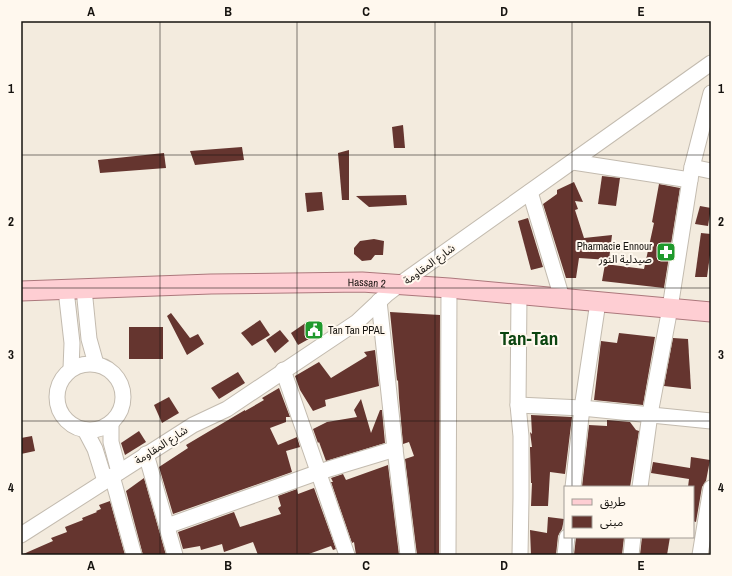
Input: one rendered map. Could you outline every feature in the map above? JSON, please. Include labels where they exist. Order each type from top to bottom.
[{"type":"main road","name":"Hassan 2","points":[[21,291],[211,284],[362,282],[449,288],[711,312]]},
{"type":"street","name":"شارع المقاومة","points":[[21,535],[193,425],[227,409],[283,370],[357,322],[400,284],[711,63]]},
{"type":"street","points":[[640,486],[650,414],[670,308],[691,174],[710,101]]},
{"type":"street","points":[[572,162],[691,174],[711,171]]},
{"type":"street","points":[[530,192],[562,298]]},
{"type":"street","points":[[448,555],[449,288]]},
{"type":"street","points":[[84,289],[89,339],[96,364]]},
{"type":"street","points":[[66,290],[72,343],[71,369]]},
{"type":"street","points":[[520,295],[518,405],[521,472],[520,555]]},
{"type":"street","points":[[379,301],[408,555]]},
{"type":"street","points":[[572,486],[598,302]]},
{"type":"street","points":[[88,363],[96,364],[115,374],[121,384],[123,394],[122,405],[118,415],[111,423],[94,430],[85,430],[67,421],[57,404],[56,394],[59,384],[71,369],[88,363]]},
{"type":"street","points":[[283,370],[347,555]]},
{"type":"street","points":[[518,405],[582,408],[711,421]]},
{"type":"street","points":[[111,423],[112,476],[133,555]]},
{"type":"street","points":[[85,430],[112,476]]},
{"type":"street","points":[[167,526],[319,472],[395,448]]},
{"type":"street","points":[[146,454],[175,555]]},
{"type":"street","points":[[700,555],[711,488]]},
{"type":"street","points":[[566,555],[567,538]]},
{"type":"street","points":[[631,555],[633,538]]},
{"type":"building","points":[[403,125],[405,148],[394,148],[392,127]]},
{"type":"building","points":[[242,147],[244,160],[195,165],[190,151]]},
{"type":"building","points":[[349,150],[349,200],[342,200],[338,153]]},
{"type":"building","points":[[164,153],[166,168],[100,173],[98,160]]},
{"type":"building","points":[[602,176],[620,178],[616,206],[598,204]]},
{"type":"building","points":[[574,182],[583,202],[575,201],[578,209],[575,210],[584,238],[612,235],[609,260],[579,258],[576,278],[566,278],[543,204],[557,194],[557,190]]},
{"type":"building","points":[[659,184],[680,188],[664,288],[602,281],[605,264],[644,269],[654,223],[652,222]]},
{"type":"building","points":[[322,192],[324,210],[307,212],[305,193]]},
{"type":"building","points":[[406,195],[407,205],[369,207],[356,196]]},
{"type":"building","points":[[700,206],[711,208],[708,226],[695,224]]},
{"type":"building","points":[[528,218],[543,267],[531,270],[518,221]]},
{"type":"building","points":[[701,233],[711,234],[711,248],[707,277],[695,277]]},
{"type":"building","points":[[374,239],[384,241],[383,255],[375,255],[371,260],[362,261],[354,254],[354,248],[360,241]]},
{"type":"building","points":[[390,312],[440,315],[439,555],[417,555],[405,459],[414,456],[409,442],[403,444],[398,380],[397,381]]},
{"type":"building","points":[[171,313],[190,338],[198,334],[204,344],[187,355],[167,316]]},
{"type":"building","points":[[260,320],[270,335],[252,346],[241,333]]},
{"type":"building","points":[[307,322],[316,335],[298,345],[291,333]]},
{"type":"building","points":[[129,327],[163,327],[163,359],[129,359]]},
{"type":"building","points":[[280,330],[289,341],[275,353],[266,340]]},
{"type":"building","points":[[619,333],[655,337],[643,405],[594,400],[601,341],[617,343]]},
{"type":"building","points":[[673,338],[688,339],[691,389],[664,386]]},
{"type":"building","points":[[375,350],[379,386],[325,400],[326,406],[313,411],[300,390],[295,376],[319,362],[331,378],[367,356],[364,352]]},
{"type":"building","points":[[238,372],[245,383],[219,399],[211,388]]},
{"type":"building","points":[[279,388],[290,417],[286,417],[286,422],[270,428],[278,445],[297,437],[300,447],[286,451],[292,472],[173,514],[159,467],[188,448],[186,445],[264,400],[262,398]]},
{"type":"building","points":[[169,397],[179,413],[162,423],[154,405]]},
{"type":"building","points":[[361,399],[371,433],[380,410],[382,410],[385,443],[326,461],[313,429],[327,422],[357,417],[354,410]]},
{"type":"building","points":[[531,415],[572,417],[565,474],[550,472],[548,506],[531,506]]},
{"type":"building","points":[[607,420],[630,422],[636,430],[639,431],[630,486],[582,486],[589,425],[607,426]]},
{"type":"building","points":[[139,431],[146,442],[125,455],[121,443]]},
{"type":"building","points":[[32,436],[35,451],[21,454],[21,438]]},
{"type":"building","points":[[691,457],[710,460],[706,481],[702,487],[696,522],[694,521],[694,486],[688,486],[689,479],[651,473],[653,462],[690,468]]},
{"type":"building","points":[[388,465],[399,555],[356,555],[354,542],[352,543],[331,482],[333,482],[331,478],[343,474],[346,480]]},
{"type":"building","points":[[144,478],[166,555],[143,555],[126,491]]},
{"type":"building","points":[[314,488],[336,549],[333,550],[331,546],[306,555],[258,555],[253,542],[224,552],[222,544],[201,550],[200,546],[183,549],[178,532],[234,512],[240,527],[281,514],[278,508],[281,506],[278,496],[297,489],[298,494]]},
{"type":"building","points":[[110,501],[125,555],[21,555],[53,541],[51,538],[67,532],[65,527],[83,520],[82,518],[97,512],[96,511],[101,509],[99,505]]},
{"type":"building","points":[[548,517],[564,519],[562,529],[558,536],[556,555],[531,555],[530,530],[547,533]]},
{"type":"building","points":[[576,538],[624,538],[622,555],[574,555]]},
{"type":"building","points":[[642,538],[670,538],[667,555],[640,555]]},
{"type":"place","name":"Pharmacie Ennour صيدلية النور","points":[[666,252]]},
{"type":"place","name":"Tan Tan PPAL","points":[[314,330]]},
{"type":"district","name":"Tan-Tan","points":[[529,338]]}]
